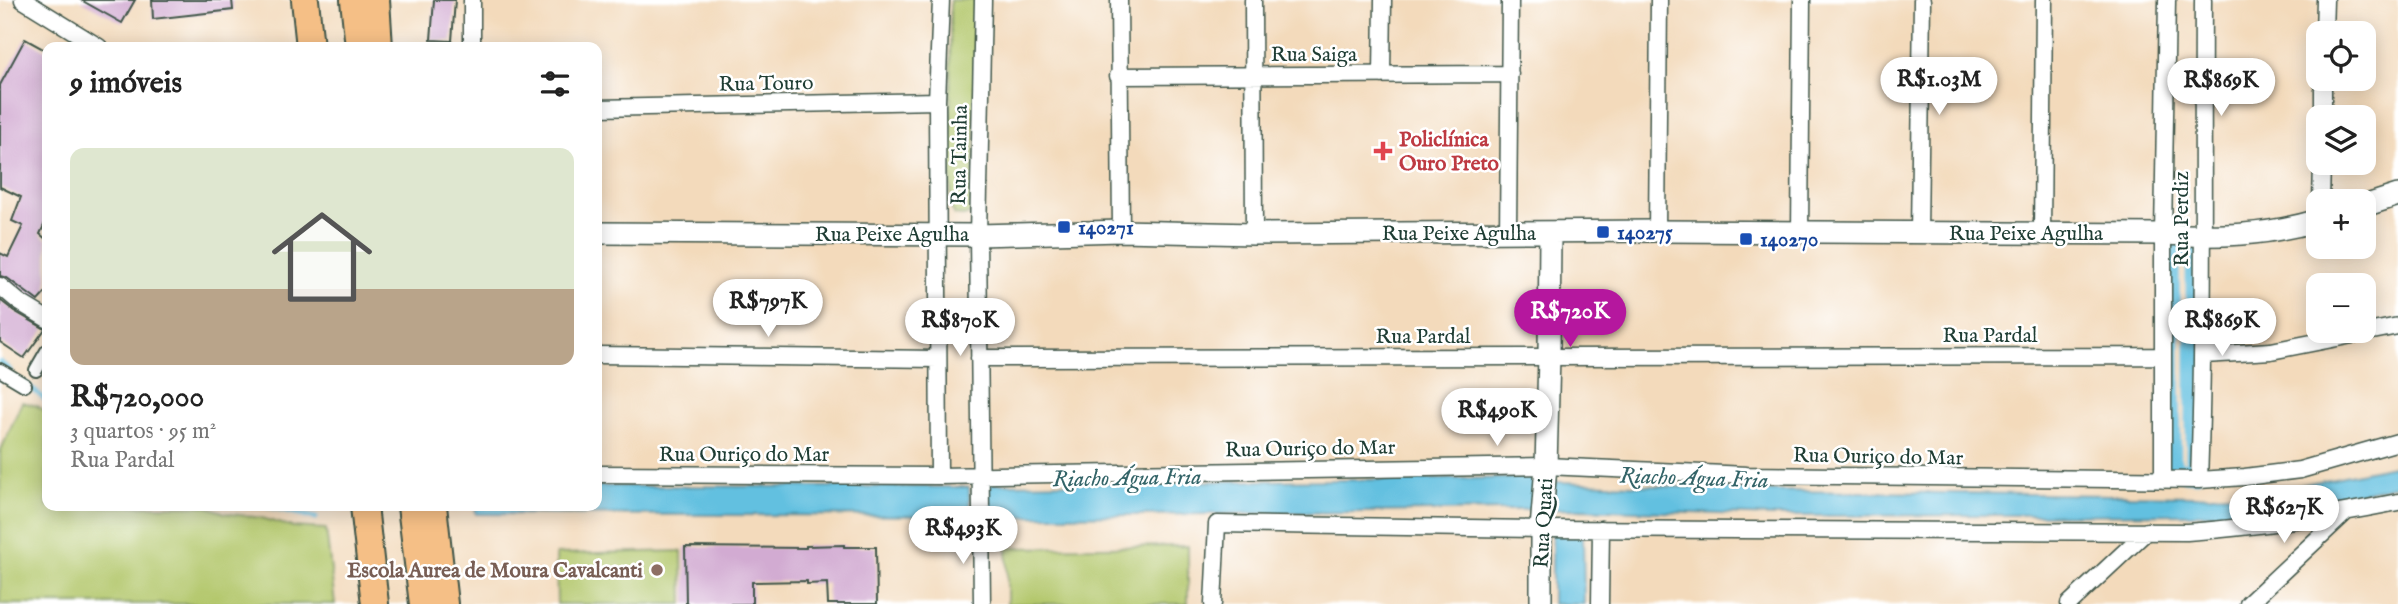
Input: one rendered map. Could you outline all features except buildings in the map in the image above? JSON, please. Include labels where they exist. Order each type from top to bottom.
[{"type":"highway","points":[[304,0],[309,42]]},
{"type":"highway","points":[[354,0],[358,42]]},
{"type":"highway","points":[[376,0],[379,42]]},
{"type":"highway","points":[[365,511],[375,604]]},
{"type":"highway","points":[[412,511],[423,604]]},
{"type":"highway","points":[[434,511],[444,604]]},
{"type":"street","points":[[23,0],[91,42]]},
{"type":"street","points":[[472,0],[472,42]]},
{"type":"street","name":"Rua Tainha","points":[[939,476],[937,101],[941,0]]},
{"type":"street","name":"Rua Tainha","points":[[982,604],[978,235],[983,0]]},
{"type":"street","points":[[1119,0],[1121,231]]},
{"type":"street","points":[[1253,0],[1254,234]]},
{"type":"street","points":[[1382,75],[1383,0]]},
{"type":"street","points":[[1508,232],[1510,0]]},
{"type":"street","points":[[1657,231],[1659,0]]},
{"type":"street","points":[[1800,232],[1802,0]]},
{"type":"street","points":[[1919,233],[1922,0]]},
{"type":"street","points":[[2042,233],[2044,0]]},
{"type":"street","name":"Rua Perdiz","points":[[2163,480],[2167,0]]},
{"type":"street","name":"Rua Perdiz","points":[[2199,480],[2204,355],[2203,0]]},
{"type":"street","points":[[2324,21],[2325,0]]},
{"type":"street","name":"Rua Saiga","points":[[1118,76],[1510,74]]},
{"type":"street","name":"Rua Touro","points":[[602,108],[937,101]]},
{"type":"street","points":[[2376,202],[2398,195]]},
{"type":"street","name":"Rua Peixe Agulha","points":[[602,233],[978,235],[1121,231],[1254,234],[1657,231],[2202,236],[2255,235],[2306,224]]},
{"type":"street","name":"Rua Quati","points":[[1541,604],[1550,233]]},
{"type":"street","points":[[0,286],[42,316]]},
{"type":"street","points":[[2204,355],[2270,351],[2398,326]]},
{"type":"street","points":[[602,355],[938,359]]},
{"type":"street","name":"Rua Pardal","points":[[979,358],[2162,356]]},
{"type":"street","points":[[36,370],[42,360]]},
{"type":"street","points":[[0,370],[25,385]]},
{"type":"street","name":"Rua Ouriço do Mar","points":[[602,474],[939,476],[980,479],[1546,471],[2199,480],[2300,470],[2398,442]]},
{"type":"street","points":[[1213,604],[1217,524],[2188,532],[2345,513],[2398,502]]},
{"type":"street","points":[[2248,604],[2345,513]]},
{"type":"street","points":[[1600,604],[1601,529]]},
{"type":"street","points":[[2070,604],[2147,531]]},
{"type":"green space","points":[[950,0],[979,0],[973,206],[970,214],[963,216],[955,215],[951,208]]},
{"type":"green space","points":[[22,402],[42,409],[42,511],[220,511],[262,518],[293,527],[326,529],[335,604],[0,604],[0,452]]},
{"type":"green space","points":[[1188,546],[1188,604],[1007,604],[1007,548]]},
{"type":"green space","points":[[682,551],[683,604],[557,604],[556,554]]},
{"type":"water","points":[[2398,465],[2398,485],[2302,503],[2205,514],[1776,516],[1579,509],[987,517],[987,484],[1521,478],[1776,491],[2196,496],[2266,492]]},
{"type":"water","points":[[602,486],[969,487],[970,516],[476,514],[476,511],[602,511]]},
{"type":"water","points":[[1552,533],[1583,534],[1584,604],[1552,604]]},
{"type":"waterway","points":[[2170,246],[2195,247],[2195,473],[2172,470],[2170,246]]},
{"type":"waterway","name":"Riacho Água Fria","points":[[0,362],[10,370]]},
{"type":"waterway","name":"Riacho Água Fria","points":[[25,383],[42,397]]},
{"type":"waterway","name":"Riacho Água Fria","points":[[287,511],[316,518]]},
{"type":"place","name":"Policlínica Ouro Preto","points":[[1383,151]]},
{"type":"place","name":"140271","points":[[1064,227]]},
{"type":"place","name":"140275","points":[[1603,232]]},
{"type":"place","name":"140270","points":[[1746,239]]},
{"type":"place","name":"Escola Aurea de Moura Cavalcanti","points":[[657,570]]}]
